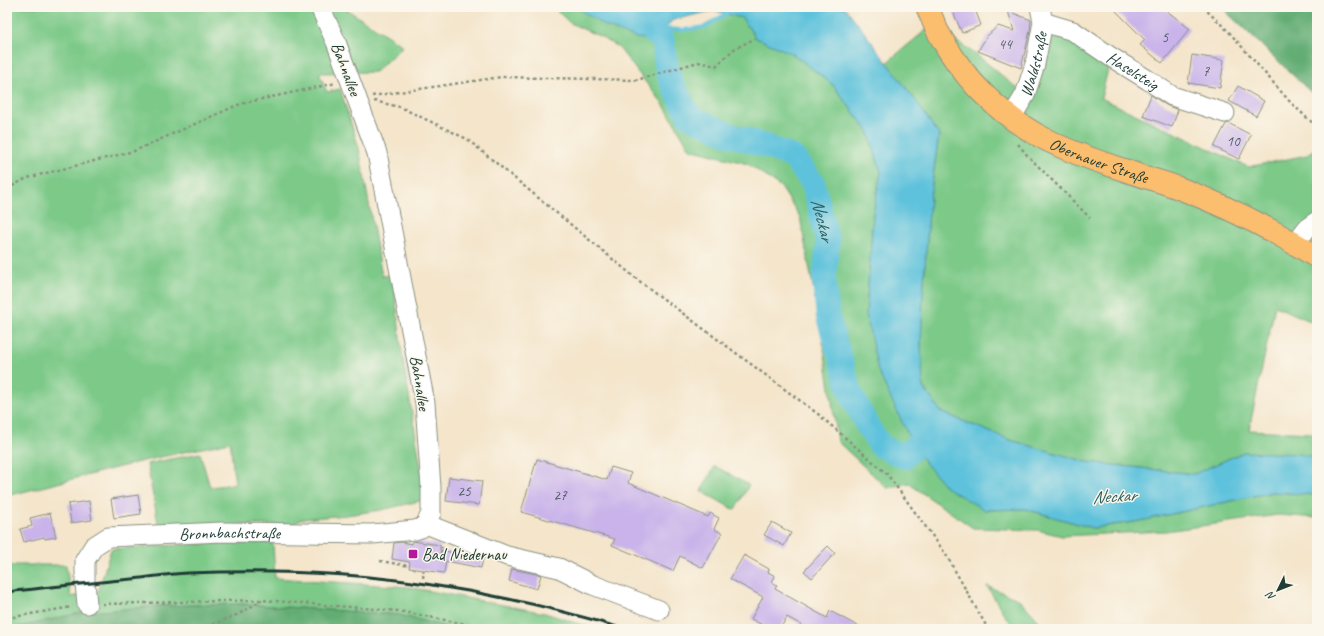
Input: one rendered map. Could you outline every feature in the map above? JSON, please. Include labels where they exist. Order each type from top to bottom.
[{"type":"main road","name":"Obernauer Straße","points":[[927,7],[937,32],[958,64],[984,95],[1011,118],[1043,138],[1083,155],[1126,171],[1177,187],[1226,208],[1317,257]]},
{"type":"street","name":"Bahnallee","points":[[320,7],[336,42],[358,98],[377,153],[425,403],[431,488],[431,513],[426,524]]},
{"type":"street","name":"Waldstraße","points":[[1011,118],[1024,94],[1036,64],[1042,14]]},
{"type":"street","name":"Haselsteig","points":[[1042,14],[1073,31],[1172,96],[1224,113]]},
{"type":"street","points":[[1295,244],[1307,228],[1317,221]]},
{"type":"street","name":"Bronnbachstraße","points":[[86,604],[85,560],[94,546],[108,537],[222,532],[372,534],[415,530],[426,524]]},
{"type":"street","points":[[426,524],[507,556],[559,568],[605,590],[659,610]]},
{"type":"path","points":[[1203,7],[1229,32],[1291,103],[1317,127]]},
{"type":"path","points":[[358,98],[501,77],[637,80],[698,62],[716,66],[734,49],[756,38]]},
{"type":"path","points":[[7,189],[27,178],[134,150],[240,104],[350,79]]},
{"type":"path","points":[[358,98],[400,107],[467,139],[638,280],[818,414],[887,474],[945,553],[988,629]]},
{"type":"path","points":[[1011,118],[1011,136],[1027,155],[1090,218]]},
{"type":"path","points":[[380,561],[409,566]]},
{"type":"path","points":[[423,578],[424,570]]},
{"type":"path","points":[[201,629],[239,614],[262,600]]},
{"type":"path","points":[[7,618],[86,604],[262,600],[399,611],[491,629]]},
{"type":"green space","points":[[11,7],[343,7],[403,46],[375,72],[319,73],[327,92],[340,89],[359,148],[382,276],[393,275],[402,353],[423,480],[424,500],[381,510],[302,519],[294,524],[159,528],[147,464],[200,453],[210,487],[235,484],[230,442],[143,461],[7,496],[7,10]]},
{"type":"green space","points":[[553,7],[576,7],[663,41],[664,29],[684,30],[705,27],[727,13],[742,18],[756,38],[793,54],[832,84],[868,131],[881,172],[873,214],[866,314],[985,510],[1025,509],[1093,528],[1140,521],[1272,492],[1317,495],[1317,518],[1278,515],[1166,531],[1062,536],[1037,530],[973,528],[908,483],[887,488],[838,442],[822,336],[800,217],[781,187],[748,164],[690,149],[665,107],[619,48],[601,37],[570,23]]},
{"type":"green space","points":[[603,7],[643,7],[638,14]]},
{"type":"green space","points":[[1221,7],[1317,7],[1317,98]]},
{"type":"green space","points":[[1043,22],[1111,57],[1101,98],[1248,167],[1307,155],[1317,146],[1317,324],[1275,306],[1249,430],[1310,433],[1317,435],[1317,459],[1244,452],[1194,474],[1087,462],[1010,440],[941,412],[923,387],[921,344],[923,295],[930,197],[939,135],[885,64],[927,29],[940,33],[965,47],[991,66],[1024,94]]},
{"type":"green space","points":[[715,466],[749,485],[735,510],[701,491]]},
{"type":"green space","points":[[214,543],[273,543],[275,578],[409,587],[545,613],[595,629],[455,629],[399,615],[242,604],[158,606],[7,629],[7,555],[11,566],[66,565],[71,597],[98,592],[111,549]]},
{"type":"green space","points":[[987,586],[1020,600],[1046,629],[1017,629],[1007,619]]},
{"type":"green space","points":[[242,604],[399,615],[455,629],[11,629],[79,613],[158,606]]},
{"type":"water","points":[[576,7],[603,7],[638,14],[643,7],[845,7],[916,101],[939,135],[930,197],[921,344],[923,387],[941,412],[1010,440],[1087,462],[1194,474],[1244,452],[1299,454],[1317,458],[1317,495],[1272,492],[1140,521],[1093,528],[1025,509],[985,510],[947,488],[916,452],[878,371],[866,314],[873,214],[881,172],[868,131],[832,84],[793,54],[756,38],[742,18],[716,11],[673,20],[664,29],[663,41],[636,38],[603,25]]},
{"type":"building","points":[[951,7],[974,7],[981,25],[962,33]]},
{"type":"building","points":[[1112,7],[1162,7],[1190,29],[1162,63],[1140,45],[1145,40]]},
{"type":"building","points":[[1008,11],[1031,20],[1030,31],[1021,68],[978,51],[987,36],[998,26],[1014,31]]},
{"type":"building","points":[[1192,55],[1224,60],[1220,88],[1188,83]]},
{"type":"building","points":[[1238,86],[1264,101],[1256,116],[1229,101]]},
{"type":"building","points":[[1151,95],[1166,105],[1178,110],[1172,127],[1143,116]]},
{"type":"building","points":[[1228,123],[1251,135],[1239,159],[1214,147],[1226,124]]},
{"type":"building","points":[[537,459],[607,480],[611,467],[631,473],[628,483],[708,517],[710,513],[719,518],[714,529],[722,533],[703,568],[680,556],[673,571],[612,545],[615,539],[521,512]]},
{"type":"building","points":[[449,477],[482,481],[479,505],[446,501]]},
{"type":"building","points":[[138,495],[141,514],[114,518],[111,499]]},
{"type":"building","points":[[89,501],[92,520],[71,523],[68,504]]},
{"type":"building","points":[[50,513],[56,537],[45,539],[44,537],[24,542],[20,529],[32,526],[30,518]]},
{"type":"building","points":[[772,522],[791,533],[784,546],[764,535]]},
{"type":"building","points":[[413,541],[440,545],[440,550],[483,559],[481,568],[446,561],[444,573],[409,568],[410,562],[392,559],[394,543],[401,542],[412,544]]},
{"type":"building","points":[[828,546],[835,553],[812,578],[804,571]]},
{"type":"building","points":[[744,555],[769,569],[768,572],[775,576],[772,582],[777,585],[775,589],[827,618],[830,611],[863,629],[809,629],[787,617],[780,629],[770,629],[751,619],[763,597],[730,579]]},
{"type":"building","points":[[512,569],[541,575],[537,589],[509,581]]},
{"type":"waterway","points":[[661,26],[664,29],[684,30],[705,27],[727,13],[725,7]]},
{"type":"waterway","name":"Neckar","points":[[642,21],[663,41],[666,64],[670,79],[689,116],[728,134],[766,146],[793,157],[813,183],[828,242],[824,280],[828,317],[851,394],[868,427],[881,446],[904,457],[924,437]]},
{"type":"railway","points":[[7,592],[188,573],[277,572],[337,574],[396,580],[476,592],[575,615],[624,629]]},
{"type":"place","name":"Bad Niedernau","points":[[413,554]]}]
